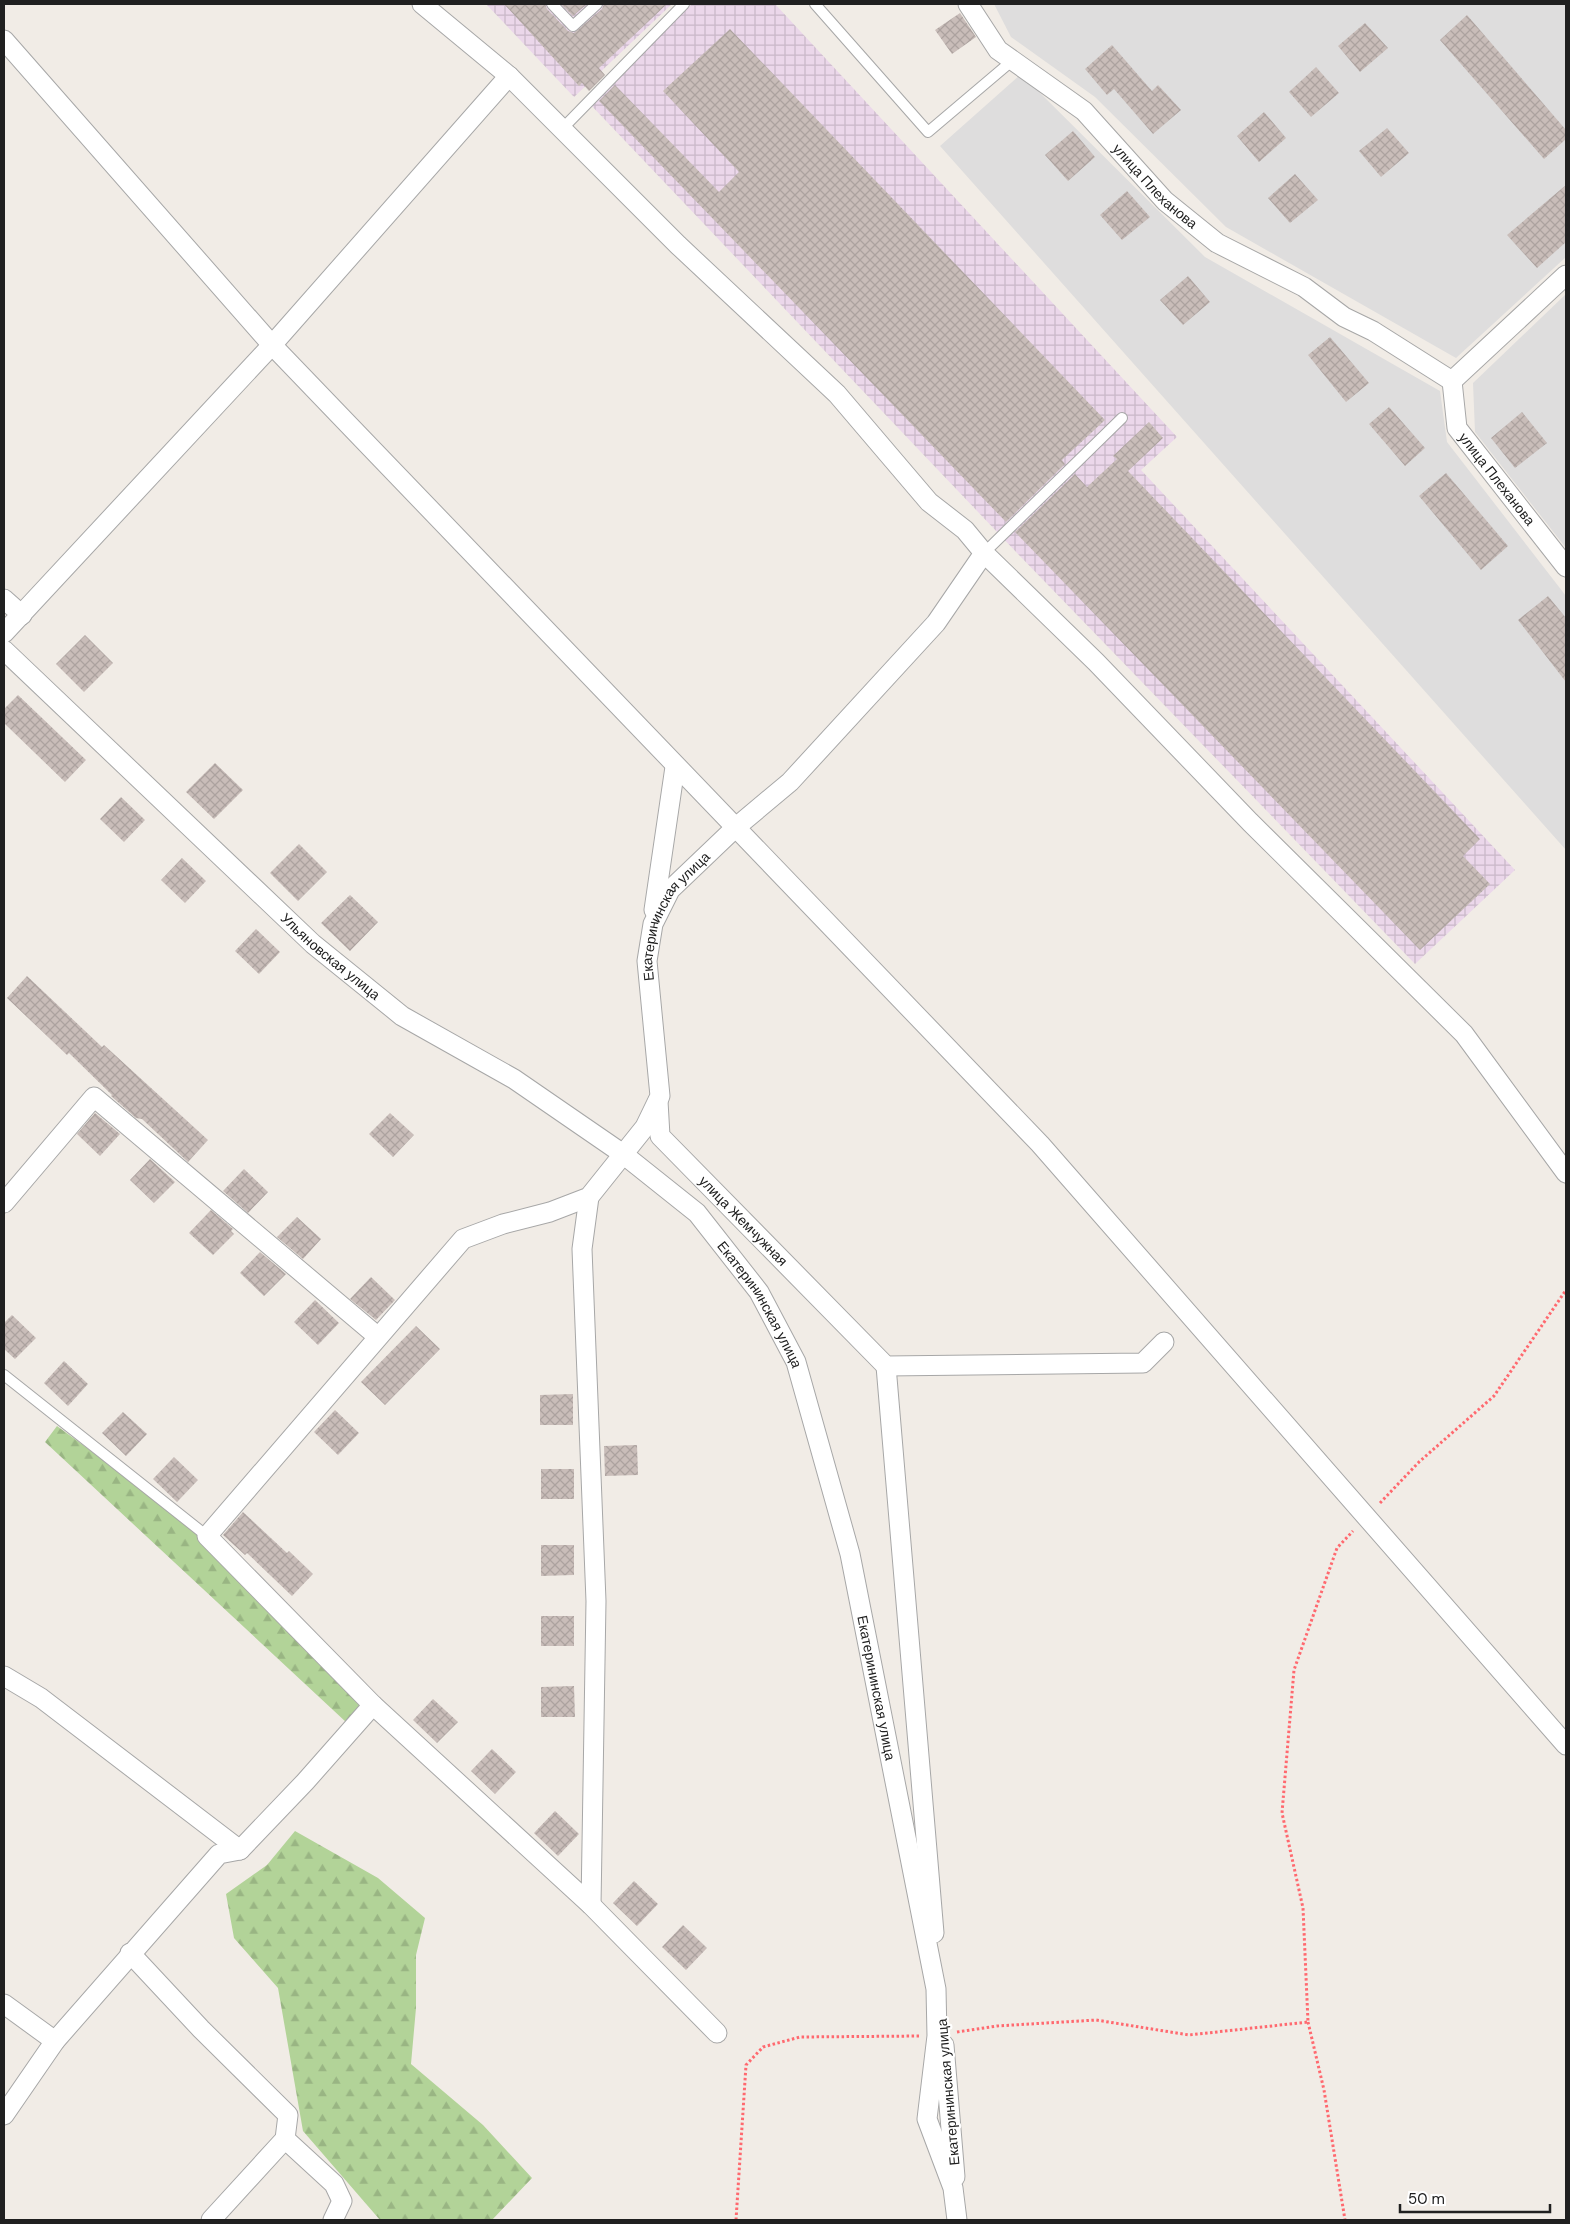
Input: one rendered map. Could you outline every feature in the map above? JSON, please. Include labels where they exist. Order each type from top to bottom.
[{"type":"street","points":[[422,4],[509,76],[678,245],[838,394],[929,502],[965,530],[984,553],[1096,662],[1250,822],[1464,1034],[1566,1174]]},
{"type":"street","name":"улица Плеханова","points":[[968,4],[998,50],[1084,111],[1165,201],[1217,243],[1304,287],[1344,317],[1373,331],[1452,381],[1457,428],[1566,567]]},
{"type":"street","points":[[4,40],[272,345],[675,767],[1040,1144],[1566,1745]]},
{"type":"street","points":[[4,633],[272,345],[509,76]]},
{"type":"street","points":[[1452,381],[1566,275]]},
{"type":"street","name":"Екатерининская улица","points":[[589,1197],[645,1127],[660,1096],[647,960],[653,924],[670,890],[735,828],[790,782],[936,623],[984,553]]},
{"type":"street","points":[[4,599],[22,615]]},
{"type":"street","name":"Ульяновская улица","points":[[4,650],[313,944],[402,1016],[514,1079],[623,1154],[697,1213]]},
{"type":"street","name":"улица Жемчужная","points":[[675,767],[647,960],[660,1136],[886,1366]]},
{"type":"street","points":[[4,1203],[94,1097],[377,1336]]},
{"type":"street","points":[[591,1905],[596,1601],[582,1249],[589,1197],[550,1212],[503,1224],[463,1238],[207,1536],[372,1706],[591,1905],[717,2033]]},
{"type":"street","name":"Екатерининская улица","points":[[697,1213],[759,1292],[796,1362],[850,1554],[936,1989],[937,2036],[927,2119],[953,2188],[958,2220]]},
{"type":"street","points":[[886,1366],[1144,1363],[1164,1342]]},
{"type":"street","name":"Екатерининская улица","points":[[886,1366],[958,2220]]},
{"type":"street","points":[[4,1676],[40,1698],[240,1850]]},
{"type":"street","points":[[4,2115],[55,2041],[130,1953],[219,1854],[240,1850],[305,1782],[372,1706]]},
{"type":"street","points":[[130,1953],[201,2029],[288,2114],[286,2139],[211,2220]]},
{"type":"street","points":[[4,2004],[55,2041]]},
{"type":"street","points":[[286,2139],[334,2184],[342,2201],[333,2220]]},
{"type":"lane","points":[[552,4],[573,26],[597,4]]},
{"type":"lane","points":[[563,128],[684,4]]},
{"type":"lane","points":[[814,4],[928,132],[1013,60]]},
{"type":"lane","points":[[984,553],[1122,418]]},
{"type":"lane","points":[[4,1374],[207,1536]]},
{"type":"path","points":[[1345,2220],[1324,2090],[1308,2022],[1303,1908],[1282,1813],[1294,1670],[1337,1548],[1419,1462],[1494,1396],[1566,1290]]},
{"type":"path","points":[[736,2220],[746,2065],[763,2047],[800,2037],[937,2036],[997,2026],[1096,2020],[1189,2035],[1308,2022]]},
{"type":"shaded area","points":[[486,4],[672,4],[574,97]]},
{"type":"shaded area","points":[[692,4],[775,4],[1177,437],[1141,470],[1515,870],[1415,964],[1018,554],[588,102]]},
{"type":"shaded area","points":[[994,4],[1566,4],[1566,257],[1456,358],[1226,227],[1095,97],[1011,37]]},
{"type":"shaded area","points":[[1021,74],[1205,257],[1440,391],[1447,442],[1566,596],[1566,850],[940,146]]},
{"type":"shaded area","points":[[1566,294],[1566,548],[1475,432],[1473,383]]},
{"type":"green space","points":[[57,1426],[207,1536],[363,1705],[347,1723],[45,1442]]},
{"type":"green space","points":[[295,1831],[378,1878],[425,1918],[416,1955],[416,2008],[411,2064],[483,2125],[532,2178],[492,2220],[380,2220],[303,2131],[278,1988],[234,1938],[226,1894],[267,1865]]},
{"type":"building","points":[[504,4],[545,4],[547,9],[568,31],[574,33],[602,9],[604,4],[667,4],[599,68],[605,75],[589,91],[582,83],[579,86]]},
{"type":"building","points":[[561,4],[587,4],[573,16]]},
{"type":"building","points":[[960,13],[976,37],[952,54],[935,30]]},
{"type":"building","points":[[1467,15],[1566,130],[1566,139],[1544,159],[1440,40]]},
{"type":"building","points":[[1365,23],[1388,48],[1360,72],[1338,46]]},
{"type":"building","points":[[730,29],[1105,420],[1062,460],[1065,464],[1006,522],[599,101],[615,85],[719,192],[739,172],[663,91]]},
{"type":"building","points":[[1112,45],[1152,91],[1158,85],[1181,110],[1153,134],[1114,89],[1107,95],[1085,69]]},
{"type":"building","points":[[1316,67],[1339,93],[1311,117],[1289,92]]},
{"type":"building","points":[[1264,112],[1286,138],[1259,162],[1237,136]]},
{"type":"building","points":[[1387,128],[1409,153],[1381,177],[1359,151]]},
{"type":"building","points":[[1073,131],[1095,157],[1068,181],[1045,155]]},
{"type":"building","points":[[1295,174],[1318,200],[1290,223],[1268,198]]},
{"type":"building","points":[[1566,185],[1566,242],[1537,268],[1507,235]]},
{"type":"building","points":[[1127,191],[1150,217],[1122,240],[1100,215]]},
{"type":"building","points":[[1188,276],[1210,302],[1183,325],[1160,300]]},
{"type":"building","points":[[1330,337],[1369,383],[1346,402],[1308,355]]},
{"type":"building","points":[[1389,407],[1425,448],[1405,466],[1369,424]]},
{"type":"building","points":[[1522,412],[1547,443],[1515,468],[1491,438]]},
{"type":"building","points":[[1149,422],[1163,438],[1128,471],[1480,839],[1463,856],[1490,884],[1420,950],[1015,532],[1075,474],[1087,487],[1117,459],[1113,456]]},
{"type":"building","points":[[1446,473],[1508,546],[1481,570],[1419,496]]},
{"type":"building","points":[[1548,596],[1566,618],[1566,682],[1518,620]]},
{"type":"building","points":[[85,635],[113,663],[84,692],[56,664]]},
{"type":"building","points":[[18,695],[86,760],[65,782],[4,723],[4,709]]},
{"type":"building","points":[[215,763],[243,790],[214,819],[186,792]]},
{"type":"building","points":[[121,797],[145,820],[124,842],[100,819]]},
{"type":"building","points":[[299,844],[327,872],[298,901],[270,873]]},
{"type":"building","points":[[182,858],[206,881],[185,903],[161,880]]},
{"type":"building","points":[[350,895],[378,922],[350,951],[321,923]]},
{"type":"building","points":[[256,929],[280,952],[259,974],[235,951]]},
{"type":"building","points":[[27,976],[102,1047],[104,1045],[208,1140],[188,1162],[142,1119],[136,1118],[111,1096],[69,1053],[67,1055],[7,998]]},
{"type":"building","points":[[95,1113],[120,1134],[100,1156],[77,1134]]},
{"type":"building","points":[[390,1113],[414,1135],[393,1157],[369,1134]]},
{"type":"building","points":[[150,1159],[175,1182],[154,1203],[130,1180]]},
{"type":"building","points":[[244,1169],[268,1192],[248,1213],[223,1191]]},
{"type":"building","points":[[211,1210],[233,1229],[231,1231],[234,1234],[213,1255],[189,1233]]},
{"type":"building","points":[[297,1217],[321,1239],[303,1259],[277,1237]]},
{"type":"building","points":[[260,1252],[286,1274],[264,1296],[240,1273]]},
{"type":"building","points":[[371,1277],[395,1300],[376,1320],[350,1299]]},
{"type":"building","points":[[315,1300],[339,1323],[318,1345],[294,1322]]},
{"type":"building","points":[[12,1315],[36,1338],[15,1359],[4,1349],[4,1323]]},
{"type":"building","points":[[416,1326],[440,1349],[385,1405],[361,1382]]},
{"type":"building","points":[[64,1361],[88,1384],[68,1406],[44,1383]]},
{"type":"building","points":[[573,1394],[573,1425],[540,1425],[540,1395]]},
{"type":"building","points":[[335,1410],[359,1433],[338,1455],[314,1432]]},
{"type":"building","points":[[123,1412],[147,1434],[126,1456],[102,1433]]},
{"type":"building","points":[[637,1445],[638,1475],[605,1476],[604,1446]]},
{"type":"building","points":[[174,1457],[198,1480],[177,1502],[153,1479]]},
{"type":"building","points":[[541,1469],[574,1469],[574,1499],[541,1499]]},
{"type":"building","points":[[243,1512],[287,1553],[289,1551],[313,1574],[292,1596],[247,1553],[245,1555],[223,1535]]},
{"type":"building","points":[[541,1545],[574,1545],[574,1575],[541,1576]]},
{"type":"building","points":[[541,1616],[574,1616],[574,1646],[541,1646]]},
{"type":"building","points":[[574,1686],[575,1717],[541,1717],[541,1687]]},
{"type":"building","points":[[433,1699],[458,1722],[437,1743],[413,1720]]},
{"type":"building","points":[[492,1749],[516,1772],[495,1794],[471,1771]]},
{"type":"building","points":[[555,1811],[579,1834],[558,1856],[534,1833]]},
{"type":"building","points":[[634,1881],[658,1904],[637,1926],[613,1903]]},
{"type":"building","points":[[683,1925],[707,1948],[686,1970],[662,1947]]}]
